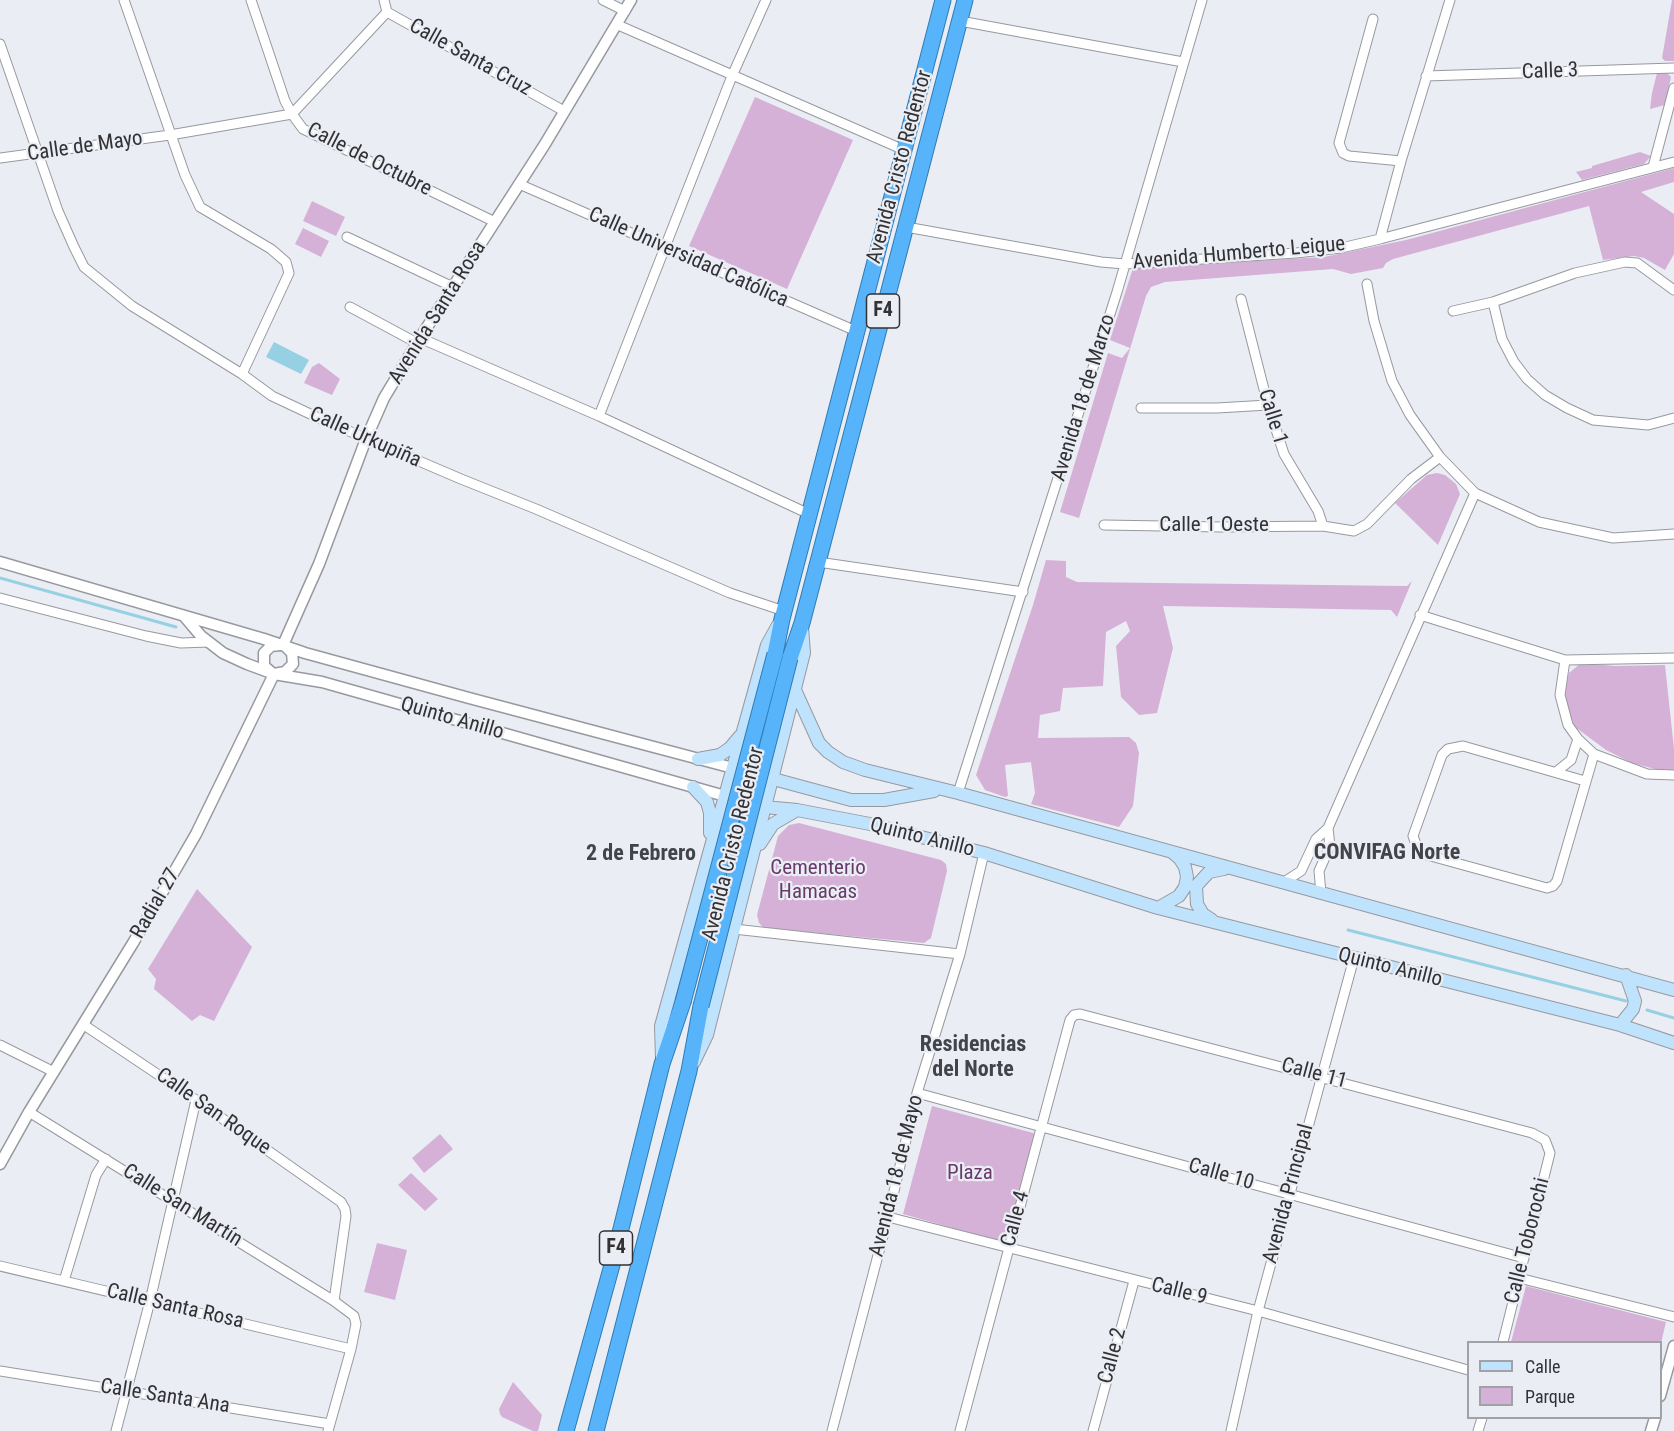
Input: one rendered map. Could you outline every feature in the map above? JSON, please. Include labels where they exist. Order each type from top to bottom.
[{"type":"highway","name":"Avenida Cristo Redentor","points":[[596,1431],[689,1071],[701,1006],[783,656],[783,615],[943,0]]},
{"type":"highway","name":"Avenida Cristo Redentor","points":[[566,1431],[612,1265],[662,1064],[683,1002],[783,656],[802,623],[965,0]]},
{"type":"main road","name":"Avenida Cristo Redentor","points":[[662,1064],[661,1026],[767,645],[783,615]]},
{"type":"main road","name":"Avenida Cristo Redentor","points":[[689,1071],[707,1035],[795,690],[804,653],[802,623]]},
{"type":"main road","points":[[795,690],[814,733],[828,752],[843,762],[865,770],[941,789]]},
{"type":"main road","points":[[743,732],[743,750],[747,762],[754,766],[762,766],[773,757],[782,741]]},
{"type":"main road","points":[[698,759],[720,755],[730,748],[743,732]]},
{"type":"main road","name":"Quinto Anillo","points":[[733,768],[850,800],[884,800],[941,789],[958,793],[1674,990]]},
{"type":"main road","points":[[693,787],[708,807],[711,829],[709,852]]},
{"type":"main road","name":"Quinto Anillo","points":[[725,796],[765,807],[797,810],[870,824],[984,853],[1158,908],[1620,1026],[1674,1043]]},
{"type":"main road","points":[[751,861],[773,824],[797,810]]},
{"type":"main road","points":[[709,852],[724,828],[731,823],[739,822],[750,834],[751,861]]},
{"type":"main road","points":[[1158,908],[1179,896],[1185,887],[1187,878],[1185,867],[1172,853]]},
{"type":"main road","points":[[1214,922],[1203,914],[1197,904],[1196,886],[1209,872],[1228,868]]},
{"type":"main road","points":[[1620,1026],[1633,1009],[1635,1001],[1626,975]]},
{"type":"street","name":"Calle de Mayo","points":[[124,0],[170,135],[200,207],[271,249],[286,262],[289,273],[242,374]]},
{"type":"street","name":"Calle de Octubre","points":[[251,0],[285,101],[303,129],[495,222]]},
{"type":"street","name":"Calle Santa Cruz","points":[[384,0],[387,12],[564,111]]},
{"type":"street","points":[[603,0],[625,11]]},
{"type":"street","name":"Avenida Santa Rosa","points":[[284,645],[319,564],[366,439],[384,399],[418,341],[618,25],[631,0]]},
{"type":"street","points":[[599,416],[732,76],[766,0]]},
{"type":"street","name":"Avenida 18 de Marzo","points":[[958,793],[1125,264],[1202,0]]},
{"type":"street","points":[[1380,239],[1450,0]]},
{"type":"street","points":[[292,114],[387,12]]},
{"type":"street","points":[[1373,19],[1339,143],[1343,153],[1349,156],[1401,161]]},
{"type":"street","points":[[960,21],[1183,62]]},
{"type":"street","points":[[618,25],[904,150]]},
{"type":"street","name":"Calle Urkupiña","points":[[0,44],[58,211],[84,267],[132,306],[242,374],[272,396],[366,439],[783,615]]},
{"type":"street","name":"Calle 3","points":[[1426,76],[1674,68]]},
{"type":"street","points":[[1653,167],[1674,88]]},
{"type":"street","name":"Calle de Mayo","points":[[0,158],[170,135],[292,114]]},
{"type":"street","name":"Avenida Humberto Leigue","points":[[906,227],[1101,262],[1125,264],[1296,253],[1341,248],[1380,239],[1674,162]]},
{"type":"street","name":"Calle Universidad Católica","points":[[519,184],[856,331]]},
{"type":"street","points":[[347,237],[453,287]]},
{"type":"street","points":[[1453,311],[1493,302],[1575,273],[1625,262],[1637,263],[1674,290]]},
{"type":"street","points":[[1367,284],[1374,321],[1392,381],[1410,415],[1440,457],[1475,493],[1539,522],[1614,538],[1674,534]]},
{"type":"street","name":"Calle 1","points":[[1241,299],[1268,405],[1284,454],[1318,511],[1323,526]]},
{"type":"street","points":[[1493,302],[1502,339],[1514,362],[1527,379],[1545,395],[1593,420],[1648,425],[1674,418]]},
{"type":"street","points":[[350,307],[418,341],[599,416],[809,514]]},
{"type":"street","points":[[1141,408],[1268,405]]},
{"type":"street","name":"Calle 1 Oeste","points":[[1104,525],[1223,528],[1323,526],[1354,531],[1367,524],[1411,479],[1440,457]]},
{"type":"street","points":[[1284,882],[1301,871],[1316,839],[1328,828],[1475,493]]},
{"type":"street","name":"Quinto Anillo","points":[[0,562],[469,698],[733,768]]},
{"type":"street","points":[[818,562],[1023,592]]},
{"type":"street","points":[[0,598],[146,636],[181,643],[209,642]]},
{"type":"street","name":"Quinto Anillo","points":[[183,615],[201,636],[223,653],[274,674],[333,685],[725,796]]},
{"type":"street","points":[[1420,615],[1565,660],[1674,658]]},
{"type":"street","points":[[274,674],[264,666],[264,653],[271,646],[284,645]]},
{"type":"street","name":"Radial 27","points":[[0,1164],[196,834],[274,674],[285,672],[293,664],[292,653],[284,645]]},
{"type":"street","points":[[1565,660],[1560,695],[1568,725],[1578,739],[1593,754],[1647,774],[1674,775]]},
{"type":"street","points":[[1556,772],[1571,760],[1578,739]]},
{"type":"street","points":[[1585,781],[1463,746],[1448,748],[1442,755],[1413,836],[1417,847],[1426,855],[1547,888],[1553,886],[1557,881],[1593,754]]},
{"type":"street","points":[[1321,893],[1319,871],[1330,846],[1328,828]]},
{"type":"street","name":"Avenida 18 de Mayo","points":[[832,1431],[918,1093],[960,954],[984,853]]},
{"type":"street","points":[[734,929],[960,954]]},
{"type":"street","name":"Avenida Principal","points":[[1231,1431],[1258,1311],[1288,1194],[1354,958]]},
{"type":"street","name":"Calle 11","points":[[1080,1014],[1532,1132],[1545,1140]]},
{"type":"street","name":"Calle 4","points":[[960,1431],[1070,1020],[1074,1015],[1080,1014]]},
{"type":"street","name":"Calle San Roque","points":[[84,1025],[341,1202],[346,1216],[334,1301]]},
{"type":"street","points":[[0,1045],[54,1072]]},
{"type":"street","name":"Calle 10","points":[[918,1093],[1524,1258]]},
{"type":"street","points":[[116,1431],[150,1301],[196,1100]]},
{"type":"street","name":"Calle San Martín","points":[[29,1112],[350,1312],[356,1320],[351,1349]]},
{"type":"street","name":"Calle Toborochi","points":[[1503,1341],[1550,1153],[1545,1140]]},
{"type":"street","points":[[64,1281],[96,1175],[106,1159]]},
{"type":"street","name":"Calle 9","points":[[888,1217],[1258,1311],[1467,1370]]},
{"type":"street","name":"Calle Santa Rosa","points":[[0,1266],[351,1349]]},
{"type":"street","points":[[1519,1278],[1674,1317]]},
{"type":"street","name":"Calle 2","points":[[1093,1431],[1134,1281]]},
{"type":"street","points":[[1662,1389],[1674,1346]]},
{"type":"street","points":[[329,1428],[351,1349]]},
{"type":"street","name":"Calle Santa Ana","points":[[0,1371],[128,1391],[329,1428]]},
{"type":"green space","points":[[1672,0],[1674,0],[1674,61],[1665,61],[1662,58]]},
{"type":"green space","points":[[1657,73],[1667,73],[1671,77],[1665,105],[1650,109],[1652,93]]},
{"type":"green space","points":[[755,97],[853,140],[787,289],[689,246]]},
{"type":"green space","points":[[1640,152],[1651,156],[1644,164],[1582,180],[1576,172],[1592,168],[1592,166]]},
{"type":"green space","points":[[1674,168],[1674,182],[1641,192],[1674,214],[1674,254],[1665,270],[1644,258],[1634,256],[1603,260],[1589,206],[1393,259],[1383,268],[1351,274],[1333,269],[1165,282],[1151,287],[1146,296],[1079,518],[1060,512],[1108,353],[1122,358],[1130,348],[1110,340],[1133,268],[1324,257],[1406,240]]},
{"type":"green space","points":[[312,201],[345,217],[336,236],[303,221]]},
{"type":"green space","points":[[303,228],[329,241],[321,257],[295,244]]},
{"type":"green space","points":[[319,363],[340,379],[332,395],[304,383],[312,367]]},
{"type":"green space","points":[[1437,473],[1445,475],[1456,484],[1460,494],[1438,545],[1395,503],[1427,475]]},
{"type":"green space","points":[[1046,560],[1066,561],[1066,577],[1077,582],[1407,586],[1412,581],[1397,617],[1391,610],[1163,606],[1173,648],[1157,713],[1139,715],[1121,697],[1116,646],[1130,631],[1126,621],[1106,632],[1103,686],[1063,688],[1060,711],[1040,715],[1038,738],[1129,737],[1136,743],[1139,753],[1133,806],[1119,827],[1031,804],[1035,793],[1031,762],[1005,765],[1008,796],[1005,797],[985,790],[976,775]]},
{"type":"green space","points":[[1581,663],[1615,666],[1665,665],[1674,770],[1655,769],[1632,763],[1606,750],[1575,727],[1564,694],[1569,673]]},
{"type":"green space","name":"Cementerio Hamacas","points":[[799,823],[941,860],[946,864],[947,871],[931,938],[924,943],[764,928],[759,923],[757,915],[778,836],[789,825]]},
{"type":"green space","points":[[197,889],[252,947],[214,1021],[200,1015],[192,1021],[154,989],[156,979],[148,969]]},
{"type":"green space","name":"Plaza","points":[[932,1106],[1037,1134],[1009,1237],[995,1240],[903,1214]]},
{"type":"green space","points":[[440,1134],[453,1149],[424,1173],[412,1158]]},
{"type":"green space","points":[[411,1173],[438,1199],[425,1211],[398,1185]]},
{"type":"green space","points":[[377,1243],[407,1250],[395,1300],[364,1292]]},
{"type":"green space","points":[[1526,1286],[1666,1322],[1661,1341],[1511,1341]]},
{"type":"green space","points":[[513,1382],[542,1415],[538,1431],[533,1431],[500,1414],[499,1409]]},
{"type":"water","points":[[274,342],[309,360],[301,374],[266,357]]},
{"type":"waterway","points":[[0,578],[176,627]]},
{"type":"waterway","points":[[1348,930],[1626,1001]]},
{"type":"waterway","points":[[1647,1010],[1674,1018]]},
{"type":"district","name":"CONVIFAG Norte","points":[[1387,853]]},
{"type":"district","name":"2 de Febrero","points":[[641,854]]},
{"type":"district","name":"Residencias del Norte","points":[[973,1058]]}]
